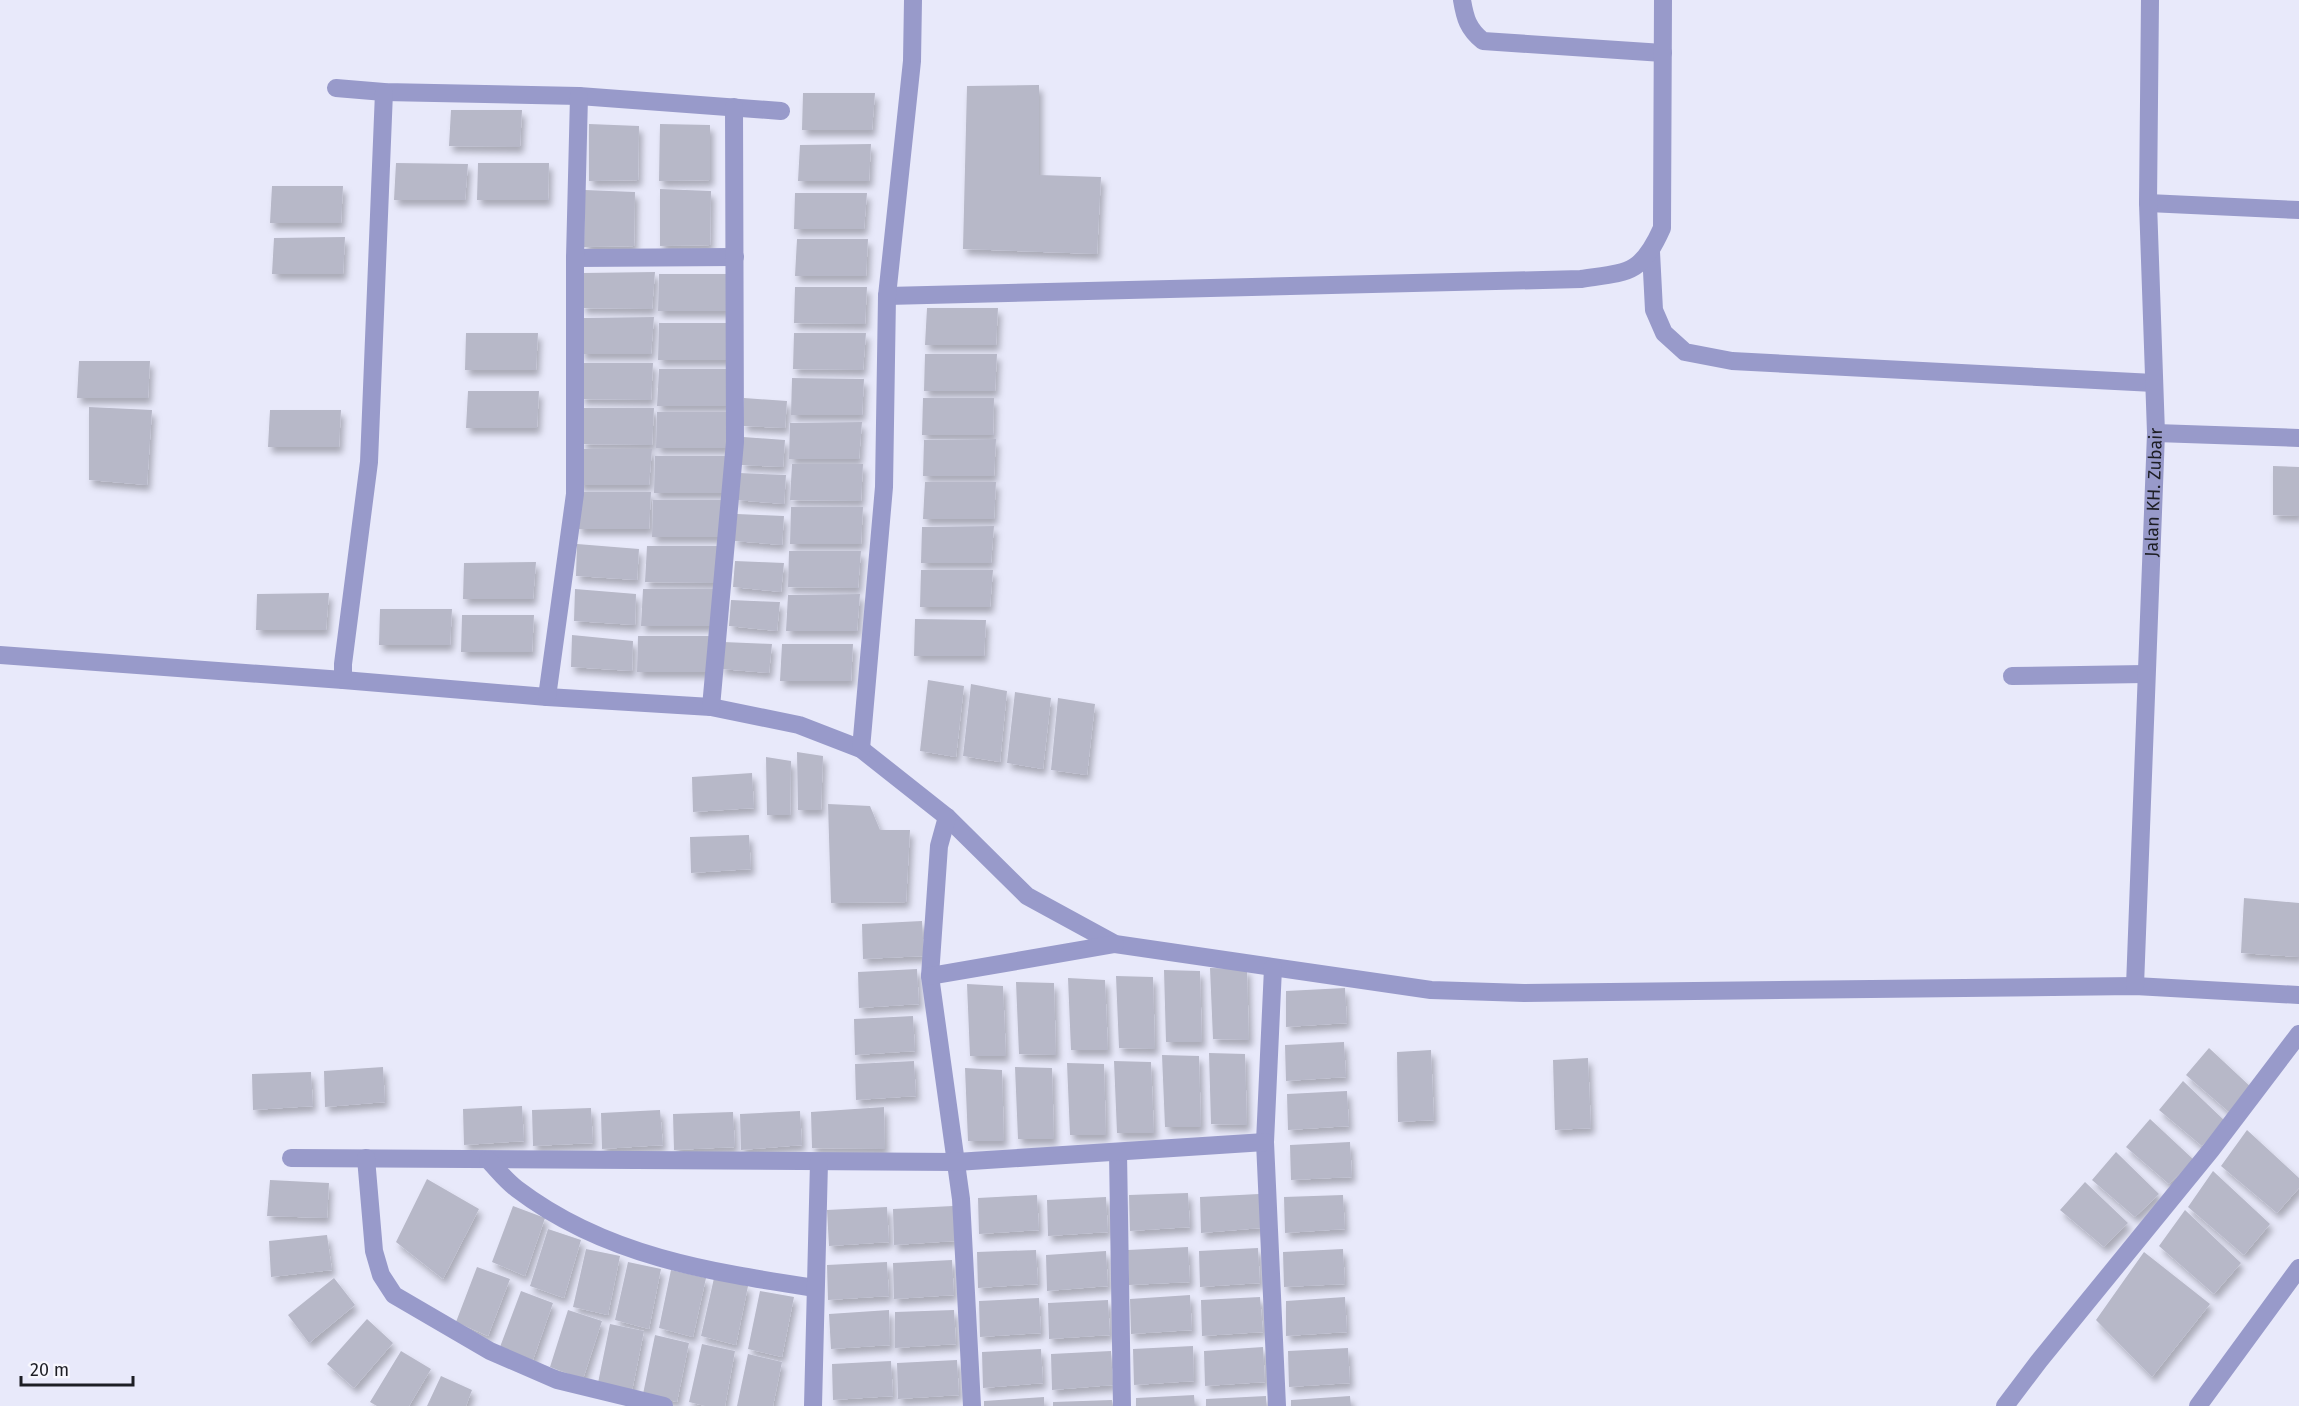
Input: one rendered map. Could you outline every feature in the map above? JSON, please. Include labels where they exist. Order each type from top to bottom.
[{"type":"street","points":[[861,749],[884,487],[887,296],[912,61],[913,0]]},
{"type":"street","points":[[1462,0],[1466,20],[1474,34],[1483,40],[1663,53]]},
{"type":"street","points":[[1663,0],[1662,228],[1652,252],[1654,310],[1664,333],[1684,352],[1732,361],[2154,383]]},
{"type":"street","name":"Jalan KH. Zubair","points":[[2134,986],[2156,433],[2148,203],[2150,0]]},
{"type":"street","points":[[336,88],[384,92],[579,96],[782,111]]},
{"type":"street","points":[[343,680],[343,664],[369,462],[384,92]]},
{"type":"street","points":[[547,697],[575,494],[575,258],[579,96]]},
{"type":"street","points":[[711,707],[735,442],[734,107]]},
{"type":"street","points":[[2148,203],[2299,210]]},
{"type":"street","points":[[887,296],[1581,279],[1623,272],[1635,267],[1652,252]]},
{"type":"street","points":[[575,258],[735,257]]},
{"type":"street","points":[[2156,433],[2299,438]]},
{"type":"street","points":[[0,655],[547,697],[711,707],[799,725],[861,749],[947,817],[1027,896],[1115,944]]},
{"type":"street","points":[[2012,676],[2145,674]]},
{"type":"street","points":[[947,817],[939,846],[930,976],[962,1199],[972,1406]]},
{"type":"street","points":[[930,976],[1115,944],[1431,990],[1524,993],[2134,986],[2299,995]]},
{"type":"street","points":[[1273,968],[1265,1142],[1277,1406]]},
{"type":"street","points":[[2005,1406],[2211,1150],[2299,1034]]},
{"type":"street","points":[[291,1158],[956,1162],[1265,1142]]},
{"type":"street","points":[[1118,1152],[1122,1406]]},
{"type":"street","points":[[366,1158],[374,1251],[381,1275],[394,1295],[490,1351],[557,1380],[664,1406]]},
{"type":"street","points":[[488,1160],[516,1188],[554,1213],[620,1246],[717,1273],[815,1288]]},
{"type":"street","points":[[813,1406],[819,1162]]},
{"type":"street","points":[[2198,1406],[2299,1268]]},
{"type":"building","points":[[1039,85],[1039,175],[1101,177],[1097,254],[963,249],[967,86]]},
{"type":"building","points":[[803,93],[875,93],[872,130],[802,130]]},
{"type":"building","points":[[451,110],[522,110],[520,147],[449,146]]},
{"type":"building","points":[[589,124],[639,126],[638,180],[589,181]]},
{"type":"building","points":[[660,124],[710,125],[710,180],[659,181]]},
{"type":"building","points":[[871,144],[869,181],[798,181],[800,145]]},
{"type":"building","points":[[396,163],[468,164],[465,200],[394,200]]},
{"type":"building","points":[[478,163],[549,163],[548,200],[477,200]]},
{"type":"building","points":[[272,186],[343,186],[341,223],[270,223]]},
{"type":"building","points":[[660,189],[711,191],[710,245],[660,246]]},
{"type":"building","points":[[585,190],[635,192],[634,246],[584,247]]},
{"type":"building","points":[[795,193],[867,193],[864,229],[794,229]]},
{"type":"building","points":[[345,237],[343,274],[272,274],[274,238]]},
{"type":"building","points":[[797,239],[868,239],[866,276],[795,276]]},
{"type":"building","points":[[655,272],[652,309],[582,308],[583,273]]},
{"type":"building","points":[[659,274],[731,274],[728,311],[658,311]]},
{"type":"building","points":[[795,287],[867,287],[865,324],[794,323]]},
{"type":"building","points":[[927,308],[998,308],[996,345],[925,345]]},
{"type":"building","points":[[654,317],[651,354],[581,354],[582,318]]},
{"type":"building","points":[[659,323],[731,323],[729,360],[658,360]]},
{"type":"building","points":[[466,333],[538,333],[536,370],[465,370]]},
{"type":"building","points":[[794,333],[866,333],[863,370],[793,369]]},
{"type":"building","points":[[925,354],[997,354],[995,391],[924,391]]},
{"type":"building","points":[[79,361],[150,361],[148,398],[77,398]]},
{"type":"building","points":[[582,363],[653,363],[651,400],[581,399]]},
{"type":"building","points":[[659,369],[730,369],[728,406],[657,406]]},
{"type":"building","points":[[792,378],[864,379],[862,415],[791,415]]},
{"type":"building","points":[[468,391],[539,391],[537,428],[466,428]]},
{"type":"building","points":[[744,398],[787,401],[785,428],[743,426]]},
{"type":"building","points":[[923,398],[994,398],[993,435],[922,435]]},
{"type":"building","points":[[89,407],[152,410],[147,485],[89,480]]},
{"type":"building","points":[[583,408],[654,408],[652,445],[582,444]]},
{"type":"building","points":[[270,410],[341,410],[339,447],[268,447]]},
{"type":"building","points":[[657,412],[729,412],[727,448],[656,448]]},
{"type":"building","points":[[862,422],[859,459],[789,459],[790,423]]},
{"type":"building","points":[[743,437],[785,440],[783,467],[741,465]]},
{"type":"building","points":[[996,439],[994,476],[923,476],[924,440]]},
{"type":"building","points":[[580,449],[652,449],[649,485],[578,485]]},
{"type":"building","points":[[655,456],[727,456],[725,493],[654,493]]},
{"type":"building","points":[[792,464],[863,464],[861,501],[790,500]]},
{"type":"building","points":[[2273,466],[2299,467],[2299,516],[2273,515]]},
{"type":"building","points":[[739,473],[786,475],[784,504],[736,500]]},
{"type":"building","points":[[925,482],[996,482],[994,519],[923,519]]},
{"type":"building","points":[[579,492],[651,492],[649,529],[578,529]]},
{"type":"building","points":[[653,500],[724,500],[722,537],[652,537]]},
{"type":"building","points":[[791,507],[863,507],[861,544],[790,544]]},
{"type":"building","points":[[737,514],[784,516],[782,545],[734,541]]},
{"type":"building","points":[[994,526],[991,563],[921,563],[922,527]]},
{"type":"building","points":[[577,544],[639,549],[637,580],[576,576]]},
{"type":"building","points":[[647,546],[718,546],[716,583],[645,582]]},
{"type":"building","points":[[789,551],[861,551],[858,588],[788,587]]},
{"type":"building","points":[[735,561],[784,563],[781,592],[733,587]]},
{"type":"building","points":[[536,562],[533,599],[463,599],[464,563]]},
{"type":"building","points":[[921,570],[993,570],[990,607],[920,607]]},
{"type":"building","points":[[575,589],[636,594],[635,625],[574,621]]},
{"type":"building","points":[[643,589],[714,589],[712,626],[641,626]]},
{"type":"building","points":[[329,593],[326,630],[256,630],[257,594]]},
{"type":"building","points":[[860,594],[857,631],[786,631],[788,595]]},
{"type":"building","points":[[731,600],[780,602],[777,631],[729,626]]},
{"type":"building","points":[[380,609],[452,609],[450,645],[379,645]]},
{"type":"building","points":[[462,615],[534,615],[532,652],[461,652]]},
{"type":"building","points":[[915,619],[986,620],[984,656],[914,656]]},
{"type":"building","points":[[572,635],[633,641],[632,671],[571,667]]},
{"type":"building","points":[[638,636],[710,636],[708,672],[637,672]]},
{"type":"building","points":[[723,642],[772,644],[769,673],[721,669]]},
{"type":"building","points":[[782,644],[853,644],[851,681],[780,681]]},
{"type":"building","points":[[928,680],[964,686],[956,757],[920,751]]},
{"type":"building","points":[[971,684],[1007,691],[1000,762],[963,756]]},
{"type":"building","points":[[1015,692],[1051,698],[1043,769],[1007,763]]},
{"type":"building","points":[[1058,698],[1095,704],[1087,775],[1051,770]]},
{"type":"building","points":[[797,752],[823,756],[821,810],[798,810]]},
{"type":"building","points":[[766,757],[791,761],[790,815],[767,815]]},
{"type":"building","points":[[752,773],[754,808],[693,812],[692,777]]},
{"type":"building","points":[[828,804],[870,806],[880,830],[910,830],[906,902],[831,903]]},
{"type":"building","points":[[749,835],[751,869],[691,873],[690,837]]},
{"type":"building","points":[[2244,898],[2299,903],[2299,957],[2241,953]]},
{"type":"building","points":[[922,921],[924,956],[863,959],[862,924]]},
{"type":"building","points":[[1210,968],[1247,969],[1249,1040],[1213,1039]]},
{"type":"building","points":[[917,969],[919,1004],[859,1008],[858,972]]},
{"type":"building","points":[[1164,970],[1200,971],[1202,1042],[1166,1042]]},
{"type":"building","points":[[1116,976],[1153,977],[1155,1049],[1119,1048]]},
{"type":"building","points":[[1068,978],[1105,980],[1108,1050],[1071,1050]]},
{"type":"building","points":[[1016,982],[1054,983],[1056,1055],[1019,1054]]},
{"type":"building","points":[[967,984],[1003,986],[1006,1056],[970,1056]]},
{"type":"building","points":[[1345,988],[1347,1023],[1286,1027],[1286,991]]},
{"type":"building","points":[[913,1016],[915,1051],[855,1055],[854,1019]]},
{"type":"building","points":[[1344,1042],[1346,1077],[1286,1081],[1285,1045]]},
{"type":"building","points":[[2209,1048],[2253,1089],[2229,1112],[2186,1075]]},
{"type":"building","points":[[1431,1050],[1434,1120],[1398,1122],[1397,1052]]},
{"type":"building","points":[[1209,1053],[1245,1054],[1247,1125],[1211,1124]]},
{"type":"building","points":[[1162,1055],[1199,1056],[1201,1127],[1165,1127]]},
{"type":"building","points":[[1588,1058],[1591,1128],[1555,1130],[1553,1060]]},
{"type":"building","points":[[914,1061],[916,1096],[856,1100],[855,1064]]},
{"type":"building","points":[[1114,1061],[1151,1062],[1154,1133],[1117,1133]]},
{"type":"building","points":[[1067,1063],[1104,1064],[1106,1135],[1070,1135]]},
{"type":"building","points":[[383,1067],[385,1102],[325,1107],[324,1071]]},
{"type":"building","points":[[1015,1067],[1052,1068],[1054,1139],[1018,1139]]},
{"type":"building","points":[[965,1068],[1002,1070],[1004,1141],[968,1141]]},
{"type":"building","points":[[311,1072],[313,1106],[253,1110],[252,1074]]},
{"type":"building","points":[[2183,1081],[2226,1122],[2202,1146],[2159,1110]]},
{"type":"building","points":[[1347,1091],[1349,1126],[1288,1130],[1287,1094]]},
{"type":"building","points":[[522,1106],[524,1141],[464,1145],[463,1109]]},
{"type":"building","points":[[884,1107],[885,1149],[812,1148],[811,1112]]},
{"type":"building","points":[[591,1108],[593,1143],[533,1146],[532,1110]]},
{"type":"building","points":[[660,1110],[663,1145],[602,1149],[601,1113]]},
{"type":"building","points":[[800,1111],[802,1145],[741,1150],[740,1114]]},
{"type":"building","points":[[733,1112],[735,1147],[674,1150],[673,1114]]},
{"type":"building","points":[[2150,1119],[2194,1160],[2169,1184],[2126,1147]]},
{"type":"building","points":[[2247,1130],[2299,1178],[2299,1188],[2277,1213],[2221,1166]]},
{"type":"building","points":[[1350,1142],[1352,1177],[1291,1180],[1290,1145]]},
{"type":"building","points":[[2116,1152],[2159,1194],[2135,1217],[2092,1180]]},
{"type":"building","points":[[2213,1171],[2270,1224],[2244,1255],[2188,1207]]},
{"type":"building","points":[[427,1179],[479,1209],[443,1279],[396,1242]]},
{"type":"building","points":[[270,1180],[329,1183],[327,1218],[267,1216]]},
{"type":"building","points":[[2085,1182],[2128,1223],[2104,1247],[2060,1210]]},
{"type":"building","points":[[1188,1193],[1190,1227],[1130,1231],[1129,1195]]},
{"type":"building","points":[[1259,1194],[1261,1228],[1201,1233],[1200,1197]]},
{"type":"building","points":[[1037,1195],[1039,1230],[979,1234],[978,1198]]},
{"type":"building","points":[[1343,1195],[1345,1229],[1285,1233],[1284,1197]]},
{"type":"building","points":[[1106,1197],[1108,1232],[1048,1236],[1047,1200]]},
{"type":"building","points":[[513,1206],[545,1218],[525,1276],[492,1262]]},
{"type":"building","points":[[953,1206],[955,1241],[894,1245],[893,1209]]},
{"type":"building","points":[[887,1207],[889,1242],[829,1246],[827,1210]]},
{"type":"building","points":[[2185,1210],[2241,1263],[2214,1294],[2159,1246]]},
{"type":"building","points":[[548,1229],[581,1240],[564,1298],[530,1286]]},
{"type":"building","points":[[327,1235],[332,1270],[271,1277],[269,1241]]},
{"type":"building","points":[[1188,1247],[1190,1282],[1129,1285],[1128,1250]]},
{"type":"building","points":[[1258,1248],[1260,1283],[1200,1287],[1199,1251]]},
{"type":"building","points":[[586,1249],[620,1256],[608,1315],[573,1307]]},
{"type":"building","points":[[1343,1249],[1345,1284],[1284,1287],[1283,1252]]},
{"type":"building","points":[[1036,1250],[1038,1284],[978,1288],[977,1252]]},
{"type":"building","points":[[1106,1251],[1108,1286],[1047,1291],[1046,1255]]},
{"type":"building","points":[[2144,1252],[2210,1304],[2152,1377],[2096,1320]]},
{"type":"building","points":[[952,1260],[954,1295],[894,1299],[893,1263]]},
{"type":"building","points":[[628,1262],[661,1269],[649,1329],[615,1320]]},
{"type":"building","points":[[887,1262],[889,1296],[828,1300],[827,1265]]},
{"type":"building","points":[[477,1267],[510,1279],[488,1336],[456,1322]]},
{"type":"building","points":[[671,1270],[706,1278],[693,1337],[659,1328]]},
{"type":"building","points":[[334,1278],[355,1305],[309,1343],[288,1315]]},
{"type":"building","points":[[714,1278],[748,1286],[736,1345],[701,1336]]},
{"type":"building","points":[[521,1291],[553,1303],[533,1360],[500,1347]]},
{"type":"building","points":[[760,1291],[794,1297],[782,1357],[748,1349]]},
{"type":"building","points":[[1190,1295],[1192,1330],[1131,1334],[1130,1299]]},
{"type":"building","points":[[1260,1297],[1263,1332],[1202,1336],[1201,1300]]},
{"type":"building","points":[[1345,1297],[1347,1332],[1286,1336],[1286,1301]]},
{"type":"building","points":[[1039,1298],[1041,1333],[980,1337],[979,1301]]},
{"type":"building","points":[[1108,1300],[1110,1335],[1049,1339],[1048,1303]]},
{"type":"building","points":[[568,1310],[602,1321],[583,1379],[550,1367]]},
{"type":"building","points":[[889,1310],[890,1345],[831,1349],[829,1314]]},
{"type":"building","points":[[954,1310],[956,1344],[895,1348],[895,1312]]},
{"type":"building","points":[[367,1319],[393,1343],[354,1388],[327,1364]]},
{"type":"building","points":[[610,1324],[644,1331],[632,1391],[598,1383]]},
{"type":"building","points":[[655,1335],[689,1343],[677,1402],[643,1394]]},
{"type":"building","points":[[702,1344],[735,1351],[725,1406],[705,1406],[689,1402]]},
{"type":"building","points":[[1193,1346],[1194,1381],[1134,1385],[1133,1349]]},
{"type":"building","points":[[1263,1347],[1265,1382],[1205,1386],[1204,1351]]},
{"type":"building","points":[[1348,1348],[1350,1383],[1289,1387],[1288,1351]]},
{"type":"building","points":[[1041,1349],[1043,1383],[983,1388],[982,1352]]},
{"type":"building","points":[[401,1351],[431,1369],[409,1406],[377,1406],[370,1402]]},
{"type":"building","points":[[1111,1351],[1113,1385],[1052,1390],[1051,1354]]},
{"type":"building","points":[[748,1354],[782,1362],[773,1406],[737,1406]]},
{"type":"building","points":[[957,1360],[959,1395],[898,1399],[897,1363]]},
{"type":"building","points":[[891,1361],[893,1396],[833,1400],[832,1364]]},
{"type":"building","points":[[441,1376],[472,1390],[466,1406],[427,1406]]},
{"type":"building","points":[[1194,1395],[1195,1406],[1136,1406],[1136,1398]]},
{"type":"building","points":[[1266,1396],[1266,1406],[1206,1406],[1206,1399]]},
{"type":"building","points":[[1350,1396],[1351,1406],[1291,1406],[1291,1400]]},
{"type":"building","points":[[1044,1397],[1044,1406],[984,1406],[984,1401]]},
{"type":"building","points":[[1112,1400],[1113,1406],[1053,1406],[1053,1402]]}]
